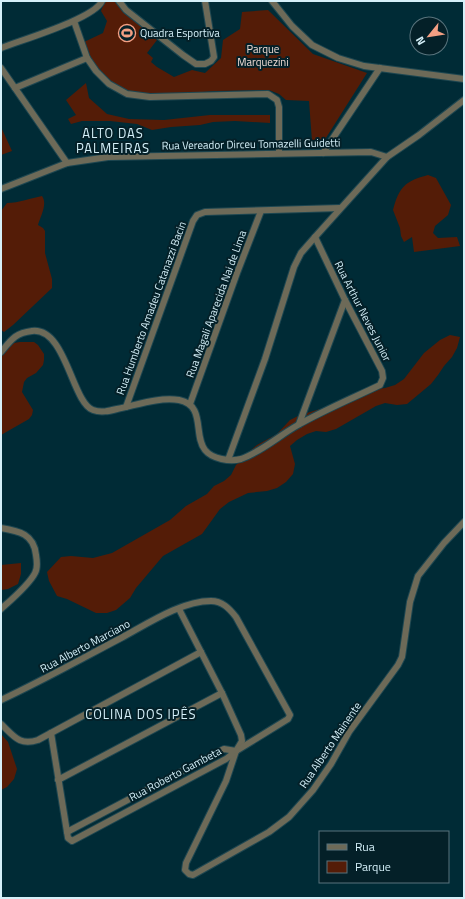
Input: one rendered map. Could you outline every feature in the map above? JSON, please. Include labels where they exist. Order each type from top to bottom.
[{"type":"street","points":[[1,48],[74,21],[89,14],[100,6],[102,1]]},
{"type":"street","points":[[119,1],[126,10],[183,55],[196,64],[205,64],[211,62],[214,56],[205,1]]},
{"type":"street","points":[[272,1],[292,26],[312,45],[338,58],[364,66],[464,79]]},
{"type":"street","points":[[74,21],[87,58],[96,72],[109,84],[127,94],[150,97],[268,94],[276,100],[279,107],[279,153]]},
{"type":"street","points":[[15,88],[87,58]]},
{"type":"street","points":[[1,68],[67,163]]},
{"type":"street","points":[[322,152],[380,68]]},
{"type":"street","points":[[1,352],[13,337],[24,332],[37,330],[49,337],[60,350],[82,400],[91,410],[102,412],[162,399],[180,400],[190,404],[197,415],[199,440],[205,450],[214,457],[228,460],[265,359],[294,267],[301,253],[386,157],[419,135],[464,100]]},
{"type":"street","name":"Rua Vereador Dirceu Tomazelli Guidetti","points":[[1,189],[67,163],[108,157],[371,152],[386,157]]},
{"type":"street","name":"Rua Humberto Amadeu Catanazzi Bacin","points":[[126,408],[193,221],[197,215],[205,212],[340,208]]},
{"type":"street","name":"Rua Magali Aparecida Nai de Lima","points":[[190,404],[237,272],[261,211]]},
{"type":"street","name":"Rua Arthur Neves Junior","points":[[228,460],[239,459],[252,454],[299,424],[380,385],[383,378],[382,371],[345,300],[315,237]]},
{"type":"street","points":[[299,424],[345,300]]},
{"type":"street","name":"Rua Alberto Mainente","points":[[236,751],[226,781],[186,863],[185,870],[189,874],[194,875],[269,832],[289,817],[313,790],[331,764],[349,732],[398,665],[402,657],[410,602],[418,576],[444,543],[464,522]]},
{"type":"street","points":[[1,528],[16,531],[28,536],[36,550],[38,563],[36,573],[1,609]]},
{"type":"street","name":"Rua Alberto Marciano","points":[[1,700],[161,617],[193,604],[211,601],[220,602],[229,608],[236,617],[290,713],[288,719],[236,751]]},
{"type":"street","points":[[179,609],[222,693],[241,735],[242,741],[236,751]]},
{"type":"street","points":[[1,724],[20,740],[29,743],[38,740],[201,652]]},
{"type":"street","points":[[58,780],[222,693]]},
{"type":"street","points":[[51,733],[66,832]]},
{"type":"street","name":"Rua Roberto Gambeta","points":[[224,749],[236,751],[226,759],[72,841],[68,838],[66,832],[224,749]]},
{"type":"green space","name":"Parque Marquezini","points":[[105,1],[114,1],[157,40],[147,53],[153,58],[151,62],[174,77],[192,70],[205,73],[221,58],[223,40],[240,29],[242,12],[268,10],[313,54],[367,73],[324,141],[312,141],[309,101],[286,100],[279,94],[269,90],[215,91],[178,94],[146,94],[128,92],[110,83],[89,60],[88,50],[84,42],[103,33],[107,21],[101,11]]},
{"type":"green space","points":[[86,83],[89,98],[107,114],[129,119],[164,120],[210,115],[270,115],[270,123],[235,121],[213,122],[200,125],[152,130],[137,124],[110,121],[82,121],[71,124],[68,119],[76,115],[66,100]]},
{"type":"green space","points":[[1,127],[12,151],[1,155]]},
{"type":"green space","points":[[428,175],[436,178],[451,205],[448,215],[435,226],[433,233],[438,238],[457,237],[460,246],[414,252],[412,237],[404,242],[393,210],[395,202],[404,186],[420,177]]},
{"type":"green space","points":[[42,196],[44,199],[44,207],[38,225],[45,231],[45,253],[52,279],[52,288],[4,332],[1,330],[1,211],[7,203]]},
{"type":"green space","points":[[450,335],[460,337],[457,348],[452,357],[431,384],[407,404],[397,405],[385,403],[376,406],[336,429],[326,432],[316,431],[297,440],[290,446],[295,464],[293,474],[286,482],[277,488],[267,491],[248,493],[229,502],[220,509],[202,534],[163,556],[136,588],[130,598],[116,610],[107,613],[96,613],[67,599],[57,596],[49,581],[47,572],[61,557],[71,556],[93,558],[112,553],[170,520],[186,506],[207,494],[214,486],[224,481],[231,475],[236,465],[250,451],[257,445],[277,434],[290,420],[300,415],[337,404],[366,390],[385,388],[395,385],[404,379],[424,353],[440,340]]},
{"type":"green space","points":[[34,342],[38,345],[44,354],[43,365],[36,373],[27,378],[24,382],[22,392],[33,410],[32,415],[29,419],[1,435],[1,351],[14,343]]},
{"type":"green space","points":[[21,563],[21,574],[18,584],[8,589],[1,590],[1,565]]},
{"type":"green space","points":[[1,734],[8,742],[17,769],[14,779],[7,787],[1,790]]},
{"type":"place","name":"Quadra Esportiva","points":[[127,33]]},
{"type":"district","name":"ALTO DAS PALMEIRAS","points":[[113,140]]},
{"type":"district","name":"COLINA DOS IPÊS","points":[[141,714]]}]
